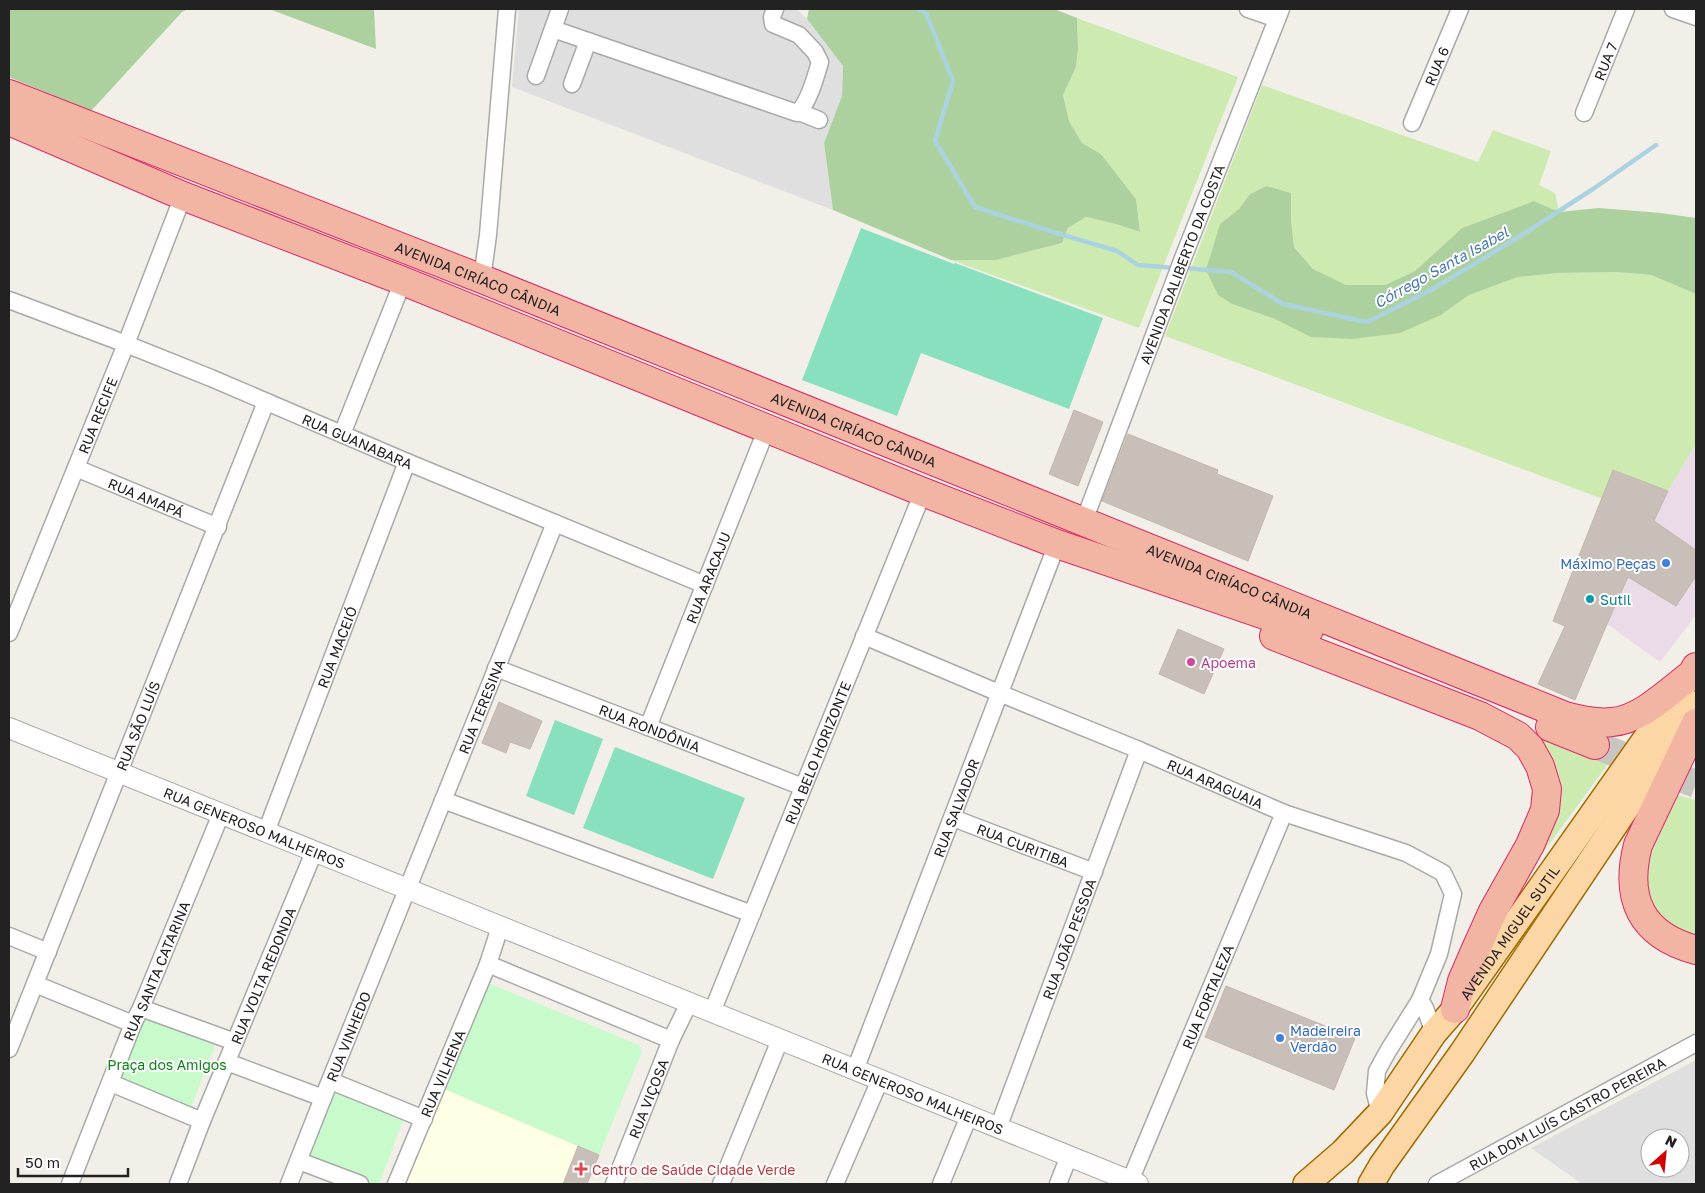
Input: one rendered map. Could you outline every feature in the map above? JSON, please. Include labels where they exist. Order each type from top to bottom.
[{"type":"highway","name":"AVENIDA CIRÍACO CÂNDIA","points":[[9,94],[482,279],[1565,716],[1586,721],[1612,722],[1627,719],[1642,711],[1694,670]]},
{"type":"highway","points":[[9,121],[183,196],[403,281],[923,492],[1056,544],[1353,646],[1595,745]]},
{"type":"highway","points":[[1087,554],[1179,599],[1480,716],[1518,736],[1530,748],[1544,776],[1547,800],[1545,810],[1530,845],[1494,911],[1475,951],[1462,981],[1455,1009]]},
{"type":"highway","points":[[1696,723],[1638,845],[1632,883],[1637,903],[1646,920],[1659,933],[1678,945],[1696,950]]},
{"type":"main road","name":"AVENIDA MIGUEL SUTIL","points":[[1306,1184],[1343,1152],[1380,1113],[1434,1033],[1455,1009],[1694,670]]},
{"type":"main road","name":"AVENIDA MIGUEL SUTIL","points":[[1371,1184],[1382,1165],[1462,1053],[1696,704]]},
{"type":"street","points":[[482,279],[488,235],[507,9]]},
{"type":"street","points":[[536,76],[560,9]]},
{"type":"street","points":[[775,9],[772,17],[773,24],[799,35],[815,52],[820,62],[799,112]]},
{"type":"street","points":[[1248,9],[1279,14]]},
{"type":"street","name":"RUA 6","points":[[1412,123],[1460,9]]},
{"type":"street","name":"RUA 7","points":[[1584,113],[1626,9]]},
{"type":"street","points":[[1672,9],[1696,17]]},
{"type":"street","name":"AVENIDA DALIBERTO DA COSTA","points":[[1084,521],[1183,258],[1279,14]]},
{"type":"street","points":[[553,29],[794,114],[799,112],[819,120]]},
{"type":"street","points":[[572,84],[588,41]]},
{"type":"street","name":"RUA RECIFE","points":[[9,633],[126,344],[183,196]]},
{"type":"street","points":[[342,434],[403,281]]},
{"type":"street","name":"RUA GUANABARA","points":[[9,300],[126,344],[705,585]]},
{"type":"street","name":"RUA SÃO LUÍS","points":[[9,1049],[218,527],[266,402]]},
{"type":"street","name":"RUA ARACAJU","points":[[648,726],[767,428]]},
{"type":"street","name":"RUA MACEIÓ","points":[[266,832],[407,462]]},
{"type":"street","name":"RUA AMAPÁ","points":[[76,468],[218,527]]},
{"type":"street","name":"RUA BELO HORIZONTE","points":[[712,1012],[923,492]]},
{"type":"street","name":"RUA TERESINA","points":[[407,889],[555,523]]},
{"type":"street","name":"RUA SALVADOR","points":[[854,1070],[953,818],[1056,544]]},
{"type":"street","name":"RUA ARAGUAIA","points":[[864,636],[1139,750],[1284,813],[1406,853],[1443,873],[1453,894],[1440,954],[1420,1000],[1388,1051],[1378,1072],[1375,1092],[1380,1113]]},
{"type":"street","name":"RUA RONDÔNIA","points":[[496,668],[804,787]]},
{"type":"street","name":"RUA GENEROSO MALHEIROS","points":[[9,728],[1134,1183]]},
{"type":"street","name":"RUA JOÃO PESSOA","points":[[998,1128],[1139,750]]},
{"type":"street","points":[[443,800],[752,914]]},
{"type":"street","name":"RUA FORTALEZA","points":[[1134,1183],[1284,813]]},
{"type":"street","name":"RUA SANTA CATARINA","points":[[70,1184],[133,1024],[142,1008],[221,814]]},
{"type":"street","name":"RUA CURITIBA","points":[[953,818],[1094,872]]},
{"type":"street","name":"RUA VOLTA REDONDA","points":[[178,1184],[202,1121],[314,852]]},
{"type":"street","name":"RUA VINHEDO","points":[[290,1184],[407,889]]},
{"type":"street","points":[[500,926],[488,964],[671,1040],[689,1003]]},
{"type":"street","points":[[9,936],[48,952]]},
{"type":"street","name":"RUA VILHENA","points":[[396,1184],[488,964]]},
{"type":"street","points":[[35,984],[133,1024]]},
{"type":"street","points":[[1420,1000],[1434,1033]]},
{"type":"street","points":[[142,1008],[235,1042]]},
{"type":"street","name":"RUA VIÇOSA","points":[[614,1184],[671,1040]]},
{"type":"street","points":[[722,1184],[780,1040]]},
{"type":"street","name":"RUA DOM LUÍS CASTRO PEREIRA","points":[[1437,1184],[1696,1043]]},
{"type":"street","points":[[227,1062],[323,1098]]},
{"type":"street","points":[[835,1184],[880,1080]]},
{"type":"street","points":[[330,1082],[424,1119]]},
{"type":"street","points":[[111,1083],[202,1121]]},
{"type":"street","points":[[941,1184],[969,1116]]},
{"type":"street","points":[[1058,1184],[1069,1156]]},
{"type":"street","points":[[299,1161],[360,1184]]},
{"type":"shaded area","points":[[519,9],[796,9],[807,19],[843,66],[842,96],[824,143],[833,210],[512,87]]},
{"type":"shaded area","points":[[1696,444],[1696,615],[1660,662],[1607,624],[1668,491]]},
{"type":"shaded area","points":[[1696,1060],[1696,1184],[1582,1184],[1531,1148]]},
{"type":"shaded area","points":[[442,1088],[578,1146],[563,1184],[405,1184]]},
{"type":"green space","points":[[9,9],[188,9],[182,12],[91,111],[9,77]]},
{"type":"green space","points":[[269,9],[374,9],[376,49]]},
{"type":"green space","points":[[809,9],[1054,9],[1077,18],[1078,48],[1076,67],[1063,95],[1069,121],[1082,143],[1101,154],[1136,199],[1140,232],[1086,217],[1068,228],[1062,243],[996,260],[951,260],[833,210],[824,143],[842,96],[843,66],[807,19]]},
{"type":"green space","points":[[1077,18],[1238,77],[1139,328],[951,260],[996,260],[1062,243],[1068,228],[1086,217],[1140,232],[1136,199],[1101,154],[1082,143],[1069,121],[1063,95],[1076,67],[1078,48]]},
{"type":"green space","points":[[1262,85],[1478,162],[1493,130],[1551,151],[1539,185],[1555,193],[1559,212],[1534,201],[1462,228],[1415,271],[1385,285],[1345,285],[1313,269],[1294,247],[1291,193],[1249,195],[1239,209],[1220,224],[1232,304],[1274,319],[1441,315],[1469,295],[1518,277],[1558,273],[1616,272],[1651,275],[1696,294],[1696,444],[1668,491],[1614,470],[1603,499],[1165,336]]},
{"type":"green space","points":[[1266,186],[1291,193],[1294,247],[1313,269],[1346,285],[1385,285],[1415,271],[1462,228],[1534,201],[1559,212],[1599,208],[1696,218],[1696,294],[1651,275],[1616,272],[1558,273],[1518,277],[1469,295],[1441,315],[1400,333],[1353,339],[1311,337],[1275,319],[1232,304],[1218,295],[1206,270],[1220,224],[1239,209],[1249,195]]},
{"type":"green space","points":[[861,228],[1103,318],[1069,409],[921,353],[897,416],[802,380]]},
{"type":"green space","points":[[555,720],[603,739],[574,815],[526,796]]},
{"type":"green space","points":[[1520,725],[1608,764],[1517,888],[1552,814]]},
{"type":"green space","points":[[615,747],[745,798],[713,879],[583,828]]},
{"type":"green space","points":[[1674,794],[1696,800],[1696,939],[1674,931],[1652,909],[1643,878],[1645,859]]},
{"type":"green space","points":[[486,982],[639,1045],[642,1052],[599,1155],[442,1088]]},
{"type":"green space","name":"Praça dos Amigos","points":[[146,1014],[216,1043],[188,1115],[119,1085]]},
{"type":"green space","points":[[333,1090],[404,1118],[379,1184],[372,1184],[302,1157]]},
{"type":"building","points":[[1074,410],[1103,422],[1078,486],[1049,474]]},
{"type":"building","points":[[1128,434],[1218,470],[1217,474],[1273,496],[1248,561],[1102,501]]},
{"type":"building","name":"Sutil","points":[[1613,470],[1668,491],[1654,521],[1696,550],[1696,576],[1676,606],[1628,577],[1575,700],[1538,684],[1565,626],[1553,621]]},
{"type":"building","name":"Apoema","points":[[1178,629],[1224,649],[1204,694],[1159,674]]},
{"type":"building","points":[[499,702],[542,721],[530,749],[510,742],[506,753],[482,743]]},
{"type":"building","name":"Madeireira Verdão","points":[[1226,986],[1355,1038],[1334,1090],[1205,1037]]},
{"type":"building","name":"Centro de Saúde Cidade Verde","points":[[578,1146],[599,1155],[587,1184],[563,1184]]},
{"type":"waterway","name":"Córrego Santa Isabel","points":[[918,9],[926,13],[953,81],[935,141],[975,207],[1117,251],[1138,265],[1176,268]]},
{"type":"waterway","name":"Córrego Santa Isabel","points":[[1184,268],[1231,272],[1283,304],[1367,322],[1431,290],[1517,238],[1593,189],[1656,145]]},
{"type":"tunnel","points":[[1595,745],[1696,784]]},
{"type":"place","name":"Máximo Peças","points":[[1666,563]]},
{"type":"place","name":"Sutil","points":[[1590,599]]},
{"type":"place","name":"Apoema","points":[[1191,662]]},
{"type":"place","name":"Madeireira Verdão","points":[[1280,1038]]},
{"type":"place","name":"Centro de Saúde Cidade Verde","points":[[581,1169]]}]
